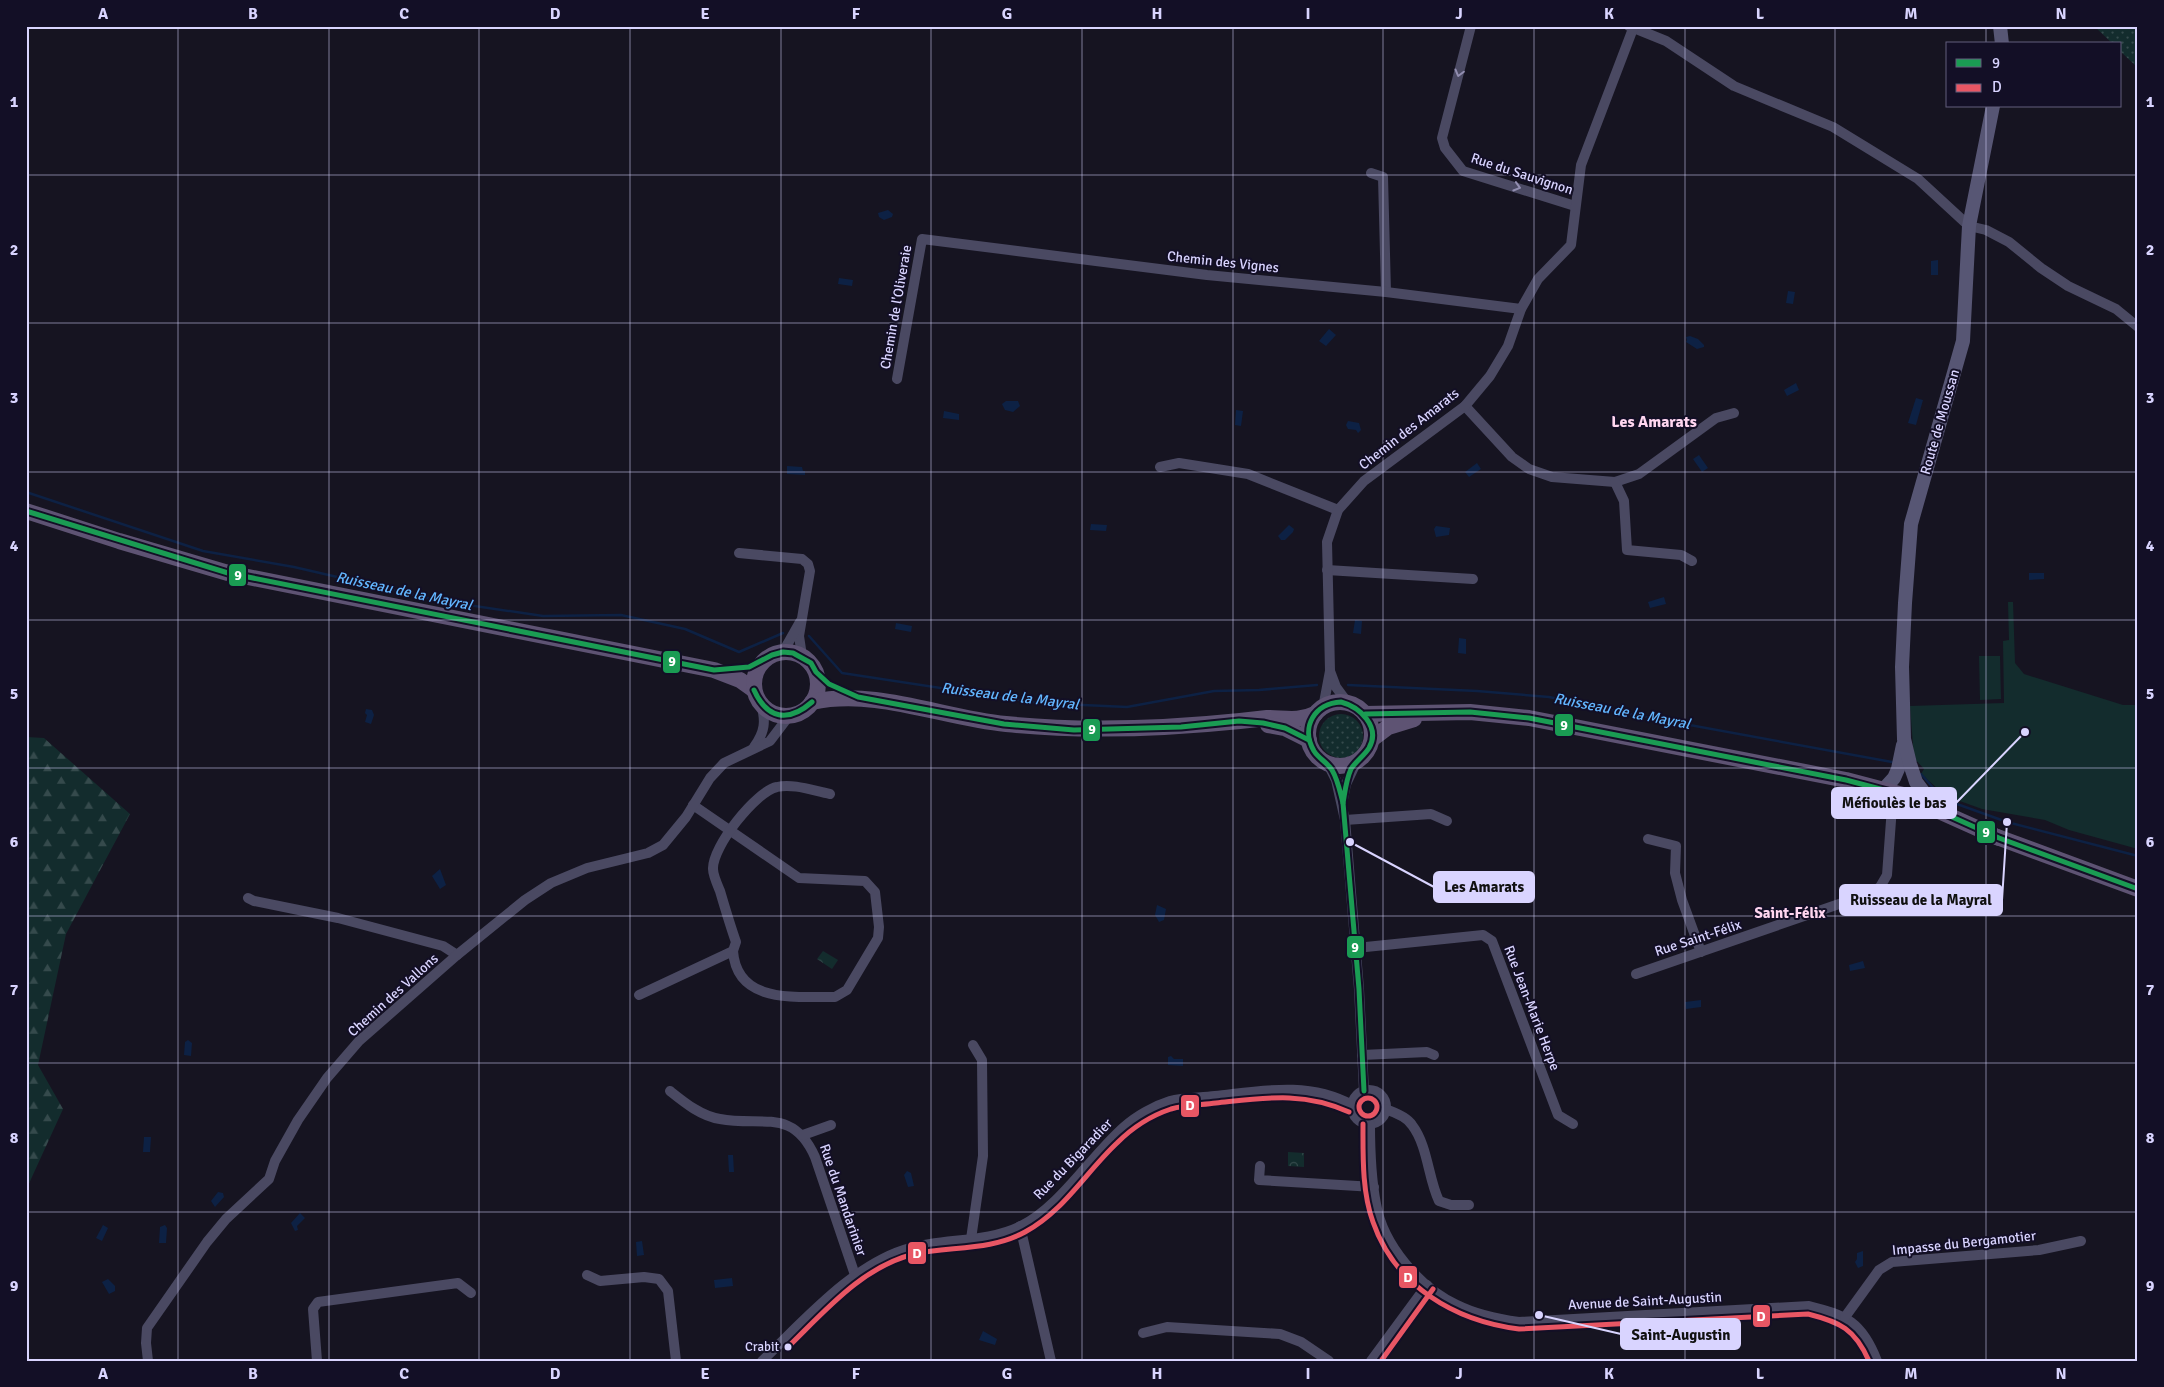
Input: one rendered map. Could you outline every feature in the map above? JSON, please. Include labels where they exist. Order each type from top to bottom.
[{"type":"main road","points":[[26,511],[228,573],[714,670],[740,680],[774,713],[789,716],[798,714],[812,702],[817,688],[816,672]]},
{"type":"main road","points":[[714,670],[749,667],[764,661],[772,655],[793,652],[811,663],[816,672],[829,684],[858,697]]},
{"type":"main road","points":[[758,697],[754,679],[764,661]]},
{"type":"main road","points":[[812,702],[858,697],[1004,724],[1074,730],[1181,727],[1266,718],[1299,720],[1335,702],[1346,702],[1358,707],[1365,714],[1371,726],[1372,739],[1369,748],[1356,763],[1342,766],[1328,764],[1312,748],[1309,740],[1309,726],[1319,711]]},
{"type":"main road","points":[[1365,714],[1470,712],[1529,718],[1846,780],[1903,795],[1999,838]]},
{"type":"main road","points":[[1372,739],[1388,727],[1434,713]]},
{"type":"main road","points":[[1239,721],[1285,728],[1309,740]]},
{"type":"main road","points":[[1784,768],[1896,800],[2138,889]]},
{"type":"street","name":"Rue du Sauvignon","points":[[1472,26],[1442,138],[1445,148],[1462,171],[1575,206]]},
{"type":"street","points":[[2000,26],[2002,42]]},
{"type":"street","name":"Chemin des Amarats","points":[[1319,711],[1326,700],[1330,671],[1327,542],[1338,510],[1364,481],[1465,406],[1490,376],[1508,346],[1521,308],[1538,279],[1571,245],[1581,165],[1632,27]]},
{"type":"street","points":[[1632,27],[1666,41],[1734,86],[1833,127],[1918,179],[1969,226],[1986,230],[2009,242],[2041,268],[2068,286],[2116,309],[2138,327]]},
{"type":"street","name":"Route de Moussan","points":[[1904,740],[1902,667],[1911,524],[1963,340],[1969,226],[1993,108]]},
{"type":"street","points":[[1372,173],[1383,176],[1386,292]]},
{"type":"street","name":"Chemin des Vignes","points":[[922,239],[1210,275],[1386,292],[1521,308]]},
{"type":"street","name":"Chemin de l'Oliveraie","points":[[897,379],[922,239]]},
{"type":"street","points":[[1465,406],[1512,457],[1529,469],[1552,477],[1615,482],[1639,474],[1716,418],[1734,413]]},
{"type":"street","points":[[1160,467],[1179,463],[1248,474],[1338,510]]},
{"type":"street","points":[[1615,482],[1624,501],[1627,550],[1681,555],[1692,561]]},
{"type":"street","points":[[739,553],[802,559],[808,564],[810,571],[799,636],[802,656]]},
{"type":"street","points":[[1327,570],[1473,579]]},
{"type":"street","points":[[783,652],[801,621]]},
{"type":"street","name":"Chemin des Amarats","points":[[1330,671],[1336,687],[1346,702]]},
{"type":"street","points":[[754,748],[761,737],[765,718],[758,697]]},
{"type":"street","name":"Chemin des Vallons","points":[[148,1361],[147,1328],[206,1242],[269,1179],[275,1161],[298,1120],[327,1078],[360,1041],[457,955],[525,900],[552,883],[587,868],[648,854],[663,845],[673,835],[710,778],[724,764],[770,741],[789,716]]},
{"type":"street","points":[[1883,790],[1886,784],[1894,778],[1898,769],[1904,740]]},
{"type":"street","points":[[1904,740],[1916,782],[1937,810]]},
{"type":"street","points":[[1343,803],[1346,784],[1356,763]]},
{"type":"street","points":[[1328,764],[1336,780],[1343,803],[1345,820],[1360,989],[1364,1091]]},
{"type":"street","points":[[693,805],[730,829],[799,878],[865,881],[876,892],[878,938],[847,990],[835,998],[775,995],[757,990],[741,975],[734,962],[733,951],[736,942],[713,869],[717,853],[730,829],[756,801],[776,787],[786,786],[830,794]]},
{"type":"street","name":"Rue Saint-Félix","points":[[1636,974],[1871,893],[1880,887],[1887,875],[1892,807],[1896,800]]},
{"type":"street","points":[[1345,820],[1431,814],[1447,821]]},
{"type":"street","points":[[1648,839],[1676,846],[1675,873],[1700,952]]},
{"type":"street","points":[[248,898],[254,901],[338,918],[443,946],[457,955]]},
{"type":"street","name":"Rue Jean-Marie Herpe","points":[[1356,948],[1483,935],[1492,940],[1558,1115],[1573,1124]]},
{"type":"street","points":[[639,995],[733,951]]},
{"type":"street","points":[[971,1239],[983,1156],[982,1060],[974,1045]]},
{"type":"street","points":[[1362,1056],[1427,1052],[1434,1055]]},
{"type":"street","name":"Rue du Bigaradier","points":[[762,1361],[855,1275],[883,1258],[911,1247],[992,1237],[1020,1226],[1050,1205],[1126,1125],[1150,1110],[1171,1101],[1284,1088],[1312,1090],[1352,1104]]},
{"type":"street","points":[[1369,1090],[1380,1094],[1383,1098],[1385,1109],[1378,1121],[1370,1124],[1360,1122],[1356,1118],[1352,1104],[1358,1094],[1364,1091],[1369,1090]]},
{"type":"street","name":"Rue du Mandarinier","points":[[670,1091],[699,1112],[720,1119],[774,1121],[803,1135],[815,1157],[855,1275]]},
{"type":"street","points":[[1385,1109],[1411,1123],[1420,1141],[1439,1201],[1451,1205],[1469,1205]]},
{"type":"street","name":"Avenue de Saint-Augustin","points":[[1370,1124],[1376,1205],[1385,1230],[1398,1253],[1427,1285],[1440,1296],[1457,1306],[1490,1318],[1519,1322],[1808,1306],[1845,1317],[1864,1336],[1877,1361]]},
{"type":"street","name":"Rue du Mandarinier","points":[[803,1135],[830,1125]]},
{"type":"street","points":[[1260,1166],[1259,1180],[1374,1187]]},
{"type":"street","points":[[1020,1226],[1051,1361]]},
{"type":"street","name":"Impasse du Bergamotier","points":[[1845,1317],[1879,1270],[1892,1262],[2038,1250],[2081,1241]]},
{"type":"street","points":[[587,1275],[600,1281],[644,1276],[659,1279],[668,1291],[676,1361]]},
{"type":"street","points":[[317,1361],[313,1309],[318,1302],[458,1284],[471,1293]]},
{"type":"street","points":[[1371,1361],[1427,1285]]},
{"type":"street","points":[[1143,1333],[1167,1327],[1280,1334],[1301,1342],[1329,1361]]},
{"type":"green space","points":[[2094,26],[2138,26],[2138,68],[2122,53],[2122,42],[2111,42]]},
{"type":"green space","points":[[2008,602],[2013,602],[2015,663],[2024,674],[2123,705],[2138,705],[2138,849],[2069,830],[2045,820],[1982,809],[1946,796],[1921,774],[1924,769],[1914,758],[1910,706],[2004,703],[2003,641],[2009,640]]},
{"type":"green space","points":[[1979,656],[2000,656],[2001,699],[1980,700]]},
{"type":"green space","points":[[1341,714],[1353,718],[1359,724],[1363,736],[1359,748],[1353,754],[1341,758],[1329,754],[1323,748],[1319,736],[1323,724],[1329,718]]},
{"type":"green space","points":[[26,737],[44,738],[130,814],[66,934],[38,1065],[63,1109],[26,1190]]},
{"type":"green space","points":[[823,951],[838,960],[832,969],[817,959]]},
{"type":"green space","points":[[1288,1152],[1304,1153],[1304,1167],[1288,1166]]},
{"type":"water","points":[[888,210],[893,214],[892,217],[884,220],[879,217],[878,213]]},
{"type":"water","points":[[1938,260],[1938,275],[1931,275],[1931,261]]},
{"type":"water","points":[[839,278],[853,280],[852,286],[838,284]]},
{"type":"water","points":[[1788,291],[1795,292],[1793,304],[1786,303]]},
{"type":"water","points":[[1329,329],[1336,335],[1326,346],[1319,341]]},
{"type":"water","points":[[1690,336],[1698,339],[1704,347],[1697,349],[1686,342],[1686,337]]},
{"type":"water","points":[[1796,383],[1799,390],[1787,396],[1784,390]]},
{"type":"water","points":[[1916,398],[1923,400],[1916,425],[1908,423]]},
{"type":"water","points":[[1006,401],[1018,401],[1020,406],[1013,412],[1005,410],[1002,404]]},
{"type":"water","points":[[1236,410],[1243,411],[1241,426],[1235,425]]},
{"type":"water","points":[[944,411],[959,414],[959,420],[943,418]]},
{"type":"water","points":[[1348,421],[1359,423],[1361,430],[1358,433],[1356,430],[1348,429],[1346,425]]},
{"type":"water","points":[[1699,455],[1708,468],[1702,472],[1693,459]]},
{"type":"water","points":[[1477,463],[1481,469],[1469,477],[1465,472]]},
{"type":"water","points":[[787,466],[802,467],[805,475],[787,474]]},
{"type":"water","points":[[1091,524],[1107,525],[1106,531],[1090,530]]},
{"type":"water","points":[[1289,525],[1294,529],[1293,532],[1285,540],[1281,540],[1278,536]]},
{"type":"water","points":[[1436,526],[1450,528],[1449,535],[1436,537],[1434,529]]},
{"type":"water","points":[[2029,573],[2044,573],[2044,579],[2029,580]]},
{"type":"water","points":[[1664,597],[1666,604],[1650,608],[1648,602]]},
{"type":"water","points":[[1355,620],[1362,621],[1361,634],[1353,633]]},
{"type":"water","points":[[896,623],[912,626],[911,632],[895,629]]},
{"type":"water","points":[[1459,638],[1466,639],[1466,654],[1458,653]]},
{"type":"water","points":[[366,709],[372,710],[374,715],[371,724],[365,722]]},
{"type":"water","points":[[440,869],[446,885],[440,889],[432,876]]},
{"type":"water","points":[[1157,905],[1166,909],[1164,920],[1159,922],[1155,915]]},
{"type":"water","points":[[1863,961],[1865,968],[1850,971],[1849,965]]},
{"type":"water","points":[[1701,1000],[1701,1007],[1686,1009],[1685,1002]]},
{"type":"water","points":[[188,1040],[192,1043],[191,1056],[184,1055],[185,1042]]},
{"type":"water","points":[[1171,1056],[1174,1059],[1183,1059],[1183,1066],[1168,1065],[1168,1057]]},
{"type":"water","points":[[144,1137],[151,1137],[150,1152],[143,1152]]},
{"type":"water","points":[[728,1155],[733,1155],[734,1172],[729,1172]]},
{"type":"water","points":[[907,1171],[911,1173],[914,1186],[908,1187],[904,1175]]},
{"type":"water","points":[[218,1192],[223,1193],[224,1197],[215,1207],[211,1201]]},
{"type":"water","points":[[300,1213],[305,1218],[297,1226],[298,1230],[295,1231],[291,1223]]},
{"type":"water","points":[[103,1225],[108,1228],[102,1241],[96,1238]]},
{"type":"water","points":[[165,1225],[167,1228],[166,1243],[159,1243],[160,1227]]},
{"type":"water","points":[[642,1241],[644,1255],[637,1256],[636,1242]]},
{"type":"water","points":[[1863,1251],[1863,1266],[1858,1268],[1855,1262],[1857,1253]]},
{"type":"water","points":[[732,1278],[733,1286],[715,1288],[714,1280]]},
{"type":"water","points":[[108,1279],[115,1286],[115,1291],[109,1294],[102,1282]]},
{"type":"water","points":[[983,1331],[997,1339],[995,1345],[979,1340]]},
{"type":"waterway","name":"Ruisseau de la Mayral","points":[[26,492],[203,551],[294,567],[441,601],[543,616],[621,615],[685,629],[739,652],[783,633]]},
{"type":"waterway","name":"Ruisseau de la Mayral","points":[[809,636],[842,673],[1039,703],[1127,707],[1214,691],[1259,690],[1317,685]]},
{"type":"waterway","name":"Ruisseau de la Mayral","points":[[1348,685],[1477,691],[1549,697],[1635,715],[1892,762]]},
{"type":"waterway","name":"Ruisseau de la Mayral","points":[[1921,774],[1943,799],[2007,822],[2138,856]]},
{"type":"transit line","name":"9","points":[[26,511],[228,573],[714,670],[749,667],[772,655],[783,652],[793,653],[811,663],[816,672],[829,684],[858,697],[1004,724],[1074,730],[1181,727],[1239,721],[1263,723],[1285,728],[1309,740]]},
{"type":"transit line","name":"9","points":[[754,690],[765,707],[779,715],[795,713],[812,702]]},
{"type":"transit line","name":"9","points":[[1341,702],[1361,713],[1367,719],[1372,733],[1369,748],[1351,769],[1343,803],[1334,774],[1330,767],[1314,751],[1309,733],[1312,718],[1317,712],[1332,703],[1341,702]]},
{"type":"transit line","name":"9","points":[[1365,714],[1470,712],[1529,718],[1846,780],[1903,795],[1999,838],[2138,889]]},
{"type":"transit line","name":"9","points":[[1343,803],[1359,989],[1364,1091]]},
{"type":"transit line","name":"D","points":[[788,1347],[845,1292],[878,1269],[895,1260],[914,1254],[998,1242],[1012,1238],[1039,1224],[1063,1203],[1106,1154],[1135,1127],[1163,1112],[1187,1106],[1267,1098],[1316,1101],[1349,1112]]},
{"type":"transit line","name":"D","points":[[1368,1098],[1374,1101],[1377,1107],[1374,1113],[1368,1116],[1362,1113],[1359,1107],[1362,1101],[1368,1098]]},
{"type":"transit line","name":"D","points":[[1363,1124],[1364,1174],[1367,1199],[1373,1222],[1383,1245],[1396,1265],[1412,1282],[1450,1309],[1495,1325],[1519,1329],[1808,1314],[1829,1320],[1845,1328],[1858,1341],[1869,1361]]},
{"type":"transit line","name":"D","points":[[1381,1361],[1433,1289]]},
{"type":"place","name":"Méfioulès le bas","points":[[2025,732]]},
{"type":"place","name":"Ruisseau de la Mayral","points":[[2007,822]]},
{"type":"place","name":"Les Amarats","points":[[1350,842]]},
{"type":"place","name":"Saint-Augustin","points":[[1539,1315]]},
{"type":"place","name":"Crabit","points":[[788,1347]]},
{"type":"district","name":"Les Amarats","points":[[1654,422]]},
{"type":"district","name":"Saint-Félix","points":[[1790,913]]}]
